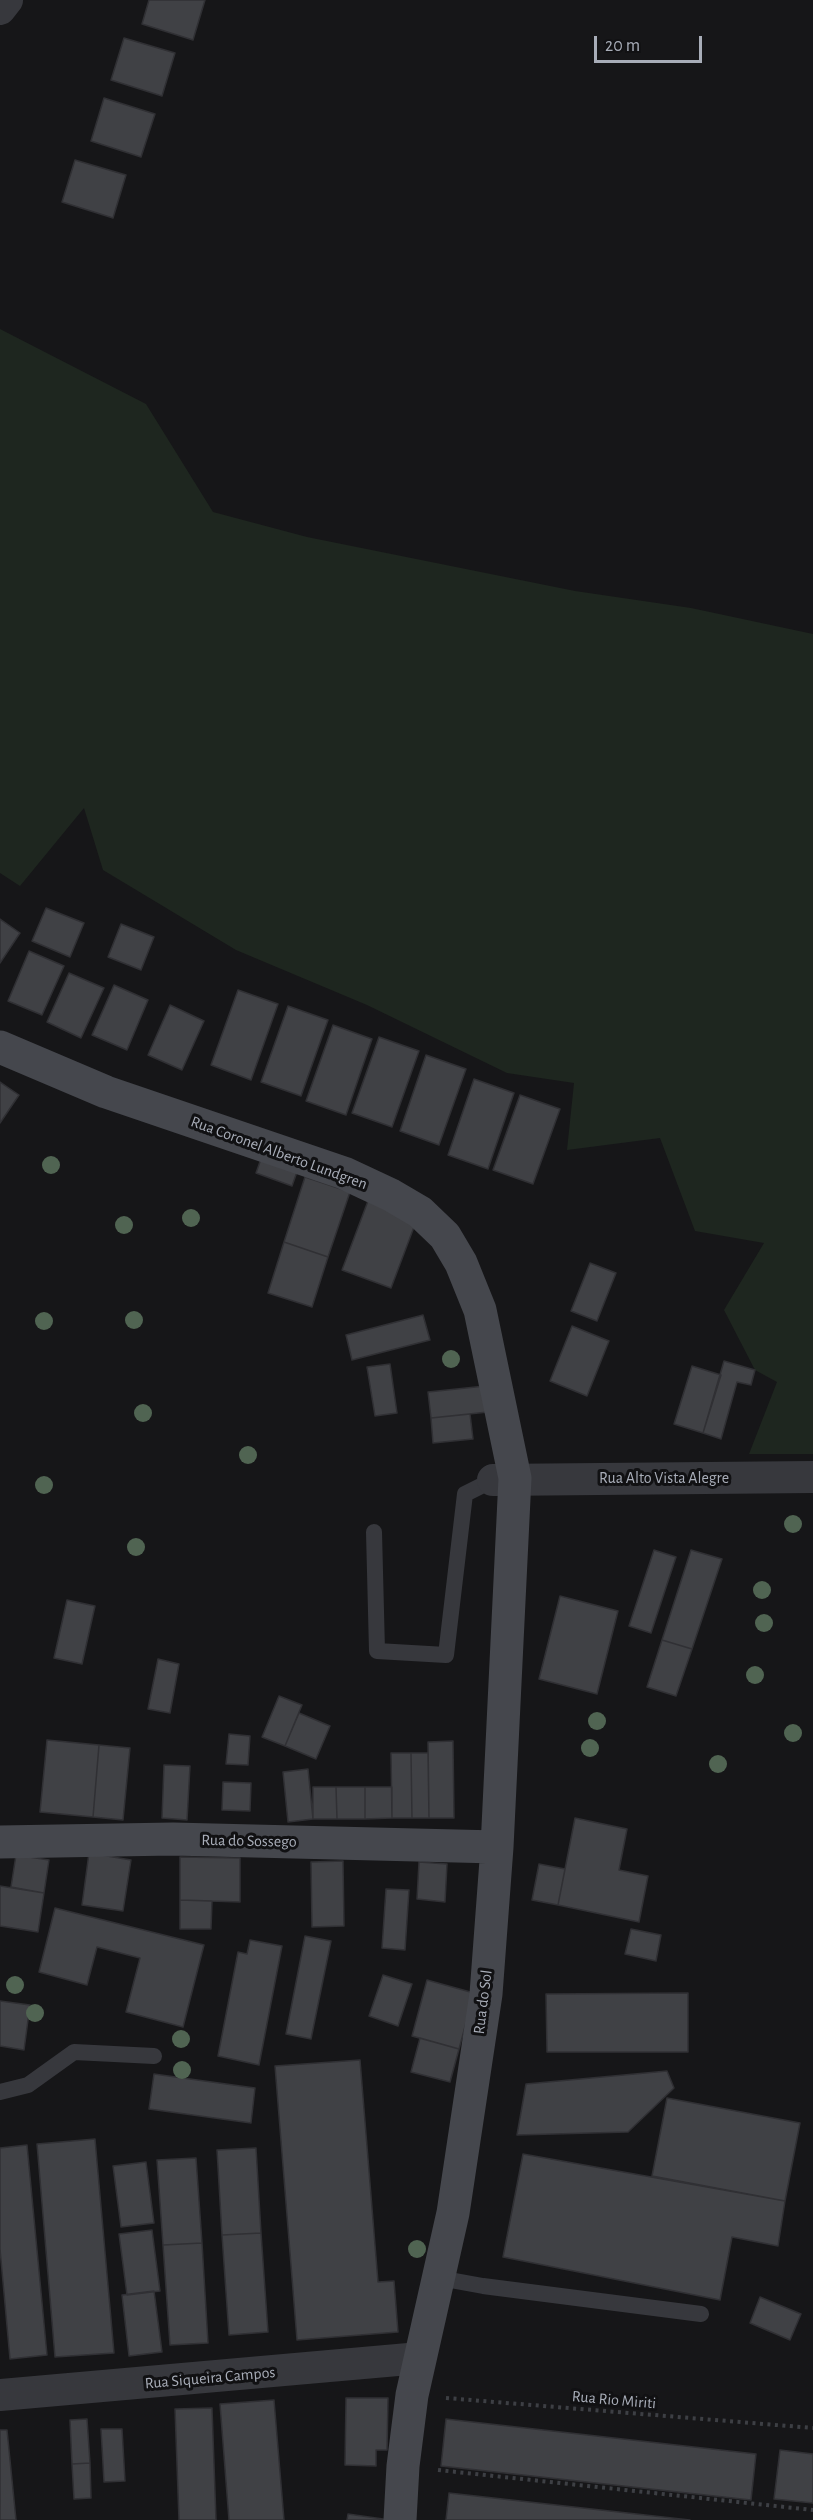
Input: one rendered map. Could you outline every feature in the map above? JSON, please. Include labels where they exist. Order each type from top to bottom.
[{"type":"main road","name":"Rua Coronel Alberto Lundgren","points":[[0,1047],[106,1092],[344,1173],[420,1212],[445,1236],[461,1263],[480,1310],[504,1479]]},
{"type":"main road","name":"Rua do Sol","points":[[400,2520],[403,2466],[412,2395],[453,2213],[486,1994],[497,1847],[504,1479]]},
{"type":"main road","name":"Rua do Sossego","points":[[0,1842],[173,1839],[497,1847]]},
{"type":"street","points":[[0,9],[7,0]]},
{"type":"street","name":"Rua Alto Vista Alegre","points":[[504,1479],[813,1477]]},
{"type":"street","name":"Rua Siqueira Campos","points":[[0,2395],[420,2358]]},
{"type":"lane","points":[[374,1532],[377,1651],[446,1655],[465,1494],[504,1479]]},
{"type":"lane","points":[[0,2092],[28,2085],[74,2052],[154,2056]]},
{"type":"lane","points":[[439,2278],[483,2286],[701,2314]]},
{"type":"path","name":"Rua Rio Miriti","points":[[412,2395],[813,2428]]},
{"type":"path","points":[[403,2466],[813,2510]]},
{"type":"shaded area","points":[[0,329],[146,404],[213,512],[307,537],[575,591],[691,608],[813,634],[813,1454],[749,1454],[777,1382],[755,1370],[724,1310],[764,1243],[695,1231],[660,1138],[567,1150],[574,1083],[507,1073],[367,1005],[236,950],[103,870],[84,808],[20,886],[0,873]]},
{"type":"building","points":[[149,0],[205,0],[193,40],[142,24]]},
{"type":"building","points":[[124,38],[175,53],[162,96],[111,80]]},
{"type":"building","points":[[104,98],[155,114],[141,157],[91,141]]},
{"type":"building","points":[[75,160],[126,175],[113,218],[62,202]]},
{"type":"building","points":[[46,908],[84,923],[70,957],[32,941]]},
{"type":"building","points":[[0,919],[20,933],[0,963]]},
{"type":"building","points":[[121,924],[154,937],[141,970],[108,957]]},
{"type":"building","points":[[29,951],[64,966],[42,1015],[8,1001]]},
{"type":"building","points":[[69,973],[104,988],[81,1038],[47,1022]]},
{"type":"building","points":[[114,985],[148,1000],[127,1050],[92,1035]]},
{"type":"building","points":[[238,990],[278,1004],[251,1080],[211,1065]]},
{"type":"building","points":[[170,1005],[204,1021],[182,1070],[148,1055]]},
{"type":"building","points":[[288,1006],[328,1020],[301,1096],[261,1082]]},
{"type":"building","points":[[333,1025],[372,1039],[346,1115],[306,1101]]},
{"type":"building","points":[[379,1037],[419,1051],[392,1127],[352,1113]]},
{"type":"building","points":[[426,1055],[466,1069],[439,1145],[400,1131]]},
{"type":"building","points":[[474,1079],[514,1093],[488,1169],[448,1155]]},
{"type":"building","points":[[0,1082],[19,1095],[0,1123]]},
{"type":"building","points":[[520,1095],[560,1109],[533,1184],[493,1170]]},
{"type":"building","points":[[262,1156],[298,1169],[292,1186],[256,1173]]},
{"type":"building","points":[[305,1177],[350,1192],[328,1257],[284,1242]]},
{"type":"building","points":[[368,1201],[417,1219],[391,1288],[342,1270]]},
{"type":"building","points":[[284,1242],[328,1257],[312,1307],[268,1293]]},
{"type":"building","points":[[590,1263],[616,1273],[597,1321],[571,1311]]},
{"type":"building","points":[[423,1315],[430,1340],[352,1360],[346,1335]]},
{"type":"building","points":[[572,1326],[609,1341],[587,1396],[550,1381]]},
{"type":"building","points":[[724,1361],[755,1370],[751,1385],[737,1382],[721,1439],[703,1433]]},
{"type":"building","points":[[390,1364],[397,1413],[375,1416],[367,1367]]},
{"type":"building","points":[[692,1366],[721,1375],[703,1433],[674,1424]]},
{"type":"building","points":[[485,1386],[488,1412],[431,1418],[428,1392]]},
{"type":"building","points":[[470,1414],[473,1439],[433,1443],[431,1418]]},
{"type":"building","points":[[654,1550],[676,1557],[651,1633],[629,1626]]},
{"type":"building","points":[[691,1550],[722,1559],[692,1649],[662,1640]]},
{"type":"building","points":[[560,1596],[618,1611],[597,1694],[539,1679]]},
{"type":"building","points":[[67,1600],[95,1606],[82,1664],[54,1658]]},
{"type":"building","points":[[662,1640],[692,1649],[676,1696],[647,1687]]},
{"type":"building","points":[[158,1659],[179,1664],[170,1713],[148,1709]]},
{"type":"building","points":[[279,1696],[302,1705],[285,1746],[262,1737]]},
{"type":"building","points":[[299,1713],[330,1726],[316,1759],[285,1746]]},
{"type":"building","points":[[229,1734],[250,1736],[248,1765],[226,1764]]},
{"type":"building","points":[[47,1740],[99,1745],[93,1817],[40,1812]]},
{"type":"building","points":[[453,1741],[454,1818],[429,1818],[428,1742]]},
{"type":"building","points":[[99,1745],[130,1748],[123,1820],[93,1817]]},
{"type":"building","points":[[391,1753],[411,1753],[412,1818],[392,1818]]},
{"type":"building","points":[[411,1753],[428,1753],[429,1818],[412,1818]]},
{"type":"building","points":[[164,1765],[190,1766],[187,1820],[162,1818]]},
{"type":"building","points":[[308,1769],[313,1819],[288,1822],[283,1772]]},
{"type":"building","points":[[223,1782],[251,1783],[250,1811],[222,1810]]},
{"type":"building","points":[[313,1787],[336,1787],[337,1819],[313,1819]]},
{"type":"building","points":[[336,1787],[365,1787],[365,1819],[337,1819]]},
{"type":"building","points":[[365,1787],[392,1787],[392,1818],[365,1819]]},
{"type":"building","points":[[575,1818],[627,1829],[619,1870],[648,1876],[639,1922],[558,1905]]},
{"type":"building","points":[[89,1853],[131,1860],[123,1911],[82,1905]]},
{"type":"building","points":[[16,1855],[49,1860],[44,1893],[11,1887]]},
{"type":"building","points":[[180,1857],[240,1858],[240,1902],[180,1900]]},
{"type":"building","points":[[343,1861],[344,1926],[312,1927],[311,1862]]},
{"type":"building","points":[[419,1862],[447,1864],[445,1902],[417,1899]]},
{"type":"building","points":[[539,1864],[565,1869],[558,1905],[532,1900]]},
{"type":"building","points":[[0,1886],[44,1893],[38,1932],[0,1926]]},
{"type":"building","points":[[386,1889],[409,1890],[405,1950],[382,1948]]},
{"type":"building","points":[[180,1900],[212,1901],[211,1929],[180,1929]]},
{"type":"building","points":[[55,1908],[204,1945],[183,2027],[126,2012],[140,1958],[97,1947],[87,1985],[39,1972]]},
{"type":"building","points":[[631,1929],[661,1935],[656,1961],[625,1954]]},
{"type":"building","points":[[305,1936],[331,1941],[311,2039],[286,2034]]},
{"type":"building","points":[[250,1940],[282,1946],[259,2065],[218,2056],[238,1952],[247,1954]]},
{"type":"building","points":[[383,1975],[412,1984],[398,2026],[369,2016]]},
{"type":"building","points":[[427,1980],[474,1993],[459,2049],[412,2036]]},
{"type":"building","points":[[688,1993],[688,2052],[547,2052],[546,1994]]},
{"type":"building","points":[[0,2001],[30,2005],[24,2050],[0,2046]]},
{"type":"building","points":[[420,2038],[459,2049],[450,2082],[411,2072]]},
{"type":"building","points":[[360,2060],[378,2282],[394,2281],[398,2332],[297,2340],[275,2066]]},
{"type":"building","points":[[667,2071],[674,2088],[628,2132],[517,2135],[526,2084]]},
{"type":"building","points":[[154,2074],[255,2088],[251,2123],[149,2109]]},
{"type":"building","points":[[667,2098],[800,2123],[785,2201],[652,2176]]},
{"type":"building","points":[[95,2139],[114,2353],[55,2357],[37,2144]]},
{"type":"building","points":[[27,2145],[47,2355],[10,2359],[0,2249],[0,2148]]},
{"type":"building","points":[[256,2148],[261,2233],[222,2235],[217,2150]]},
{"type":"building","points":[[523,2154],[785,2201],[778,2246],[732,2237],[720,2300],[503,2257]]},
{"type":"building","points":[[196,2158],[202,2243],[163,2245],[157,2160]]},
{"type":"building","points":[[146,2162],[154,2223],[121,2227],[113,2166]]},
{"type":"building","points":[[152,2230],[160,2291],[127,2295],[119,2234]]},
{"type":"building","points":[[261,2233],[268,2332],[229,2335],[222,2235]]},
{"type":"building","points":[[202,2243],[208,2343],[170,2345],[163,2245]]},
{"type":"building","points":[[154,2291],[162,2352],[129,2356],[122,2295]]},
{"type":"building","points":[[760,2297],[801,2314],[790,2340],[750,2323]]},
{"type":"building","points":[[346,2398],[388,2398],[387,2450],[376,2450],[376,2466],[345,2465]]},
{"type":"building","points":[[274,2400],[284,2520],[229,2520],[220,2404]]},
{"type":"building","points":[[212,2408],[216,2520],[179,2520],[175,2409]]},
{"type":"building","points":[[87,2419],[90,2463],[72,2464],[70,2420]]},
{"type":"building","points":[[446,2419],[756,2454],[751,2500],[441,2466]]},
{"type":"building","points":[[101,2429],[122,2429],[125,2481],[104,2482]]},
{"type":"building","points":[[0,2430],[7,2430],[16,2520],[0,2520]]},
{"type":"building","points":[[780,2450],[813,2454],[813,2503],[774,2499]]},
{"type":"building","points":[[90,2463],[91,2498],[74,2499],[72,2464]]},
{"type":"building","points":[[449,2493],[690,2520],[446,2520]]},
{"type":"building","points":[[348,2514],[390,2520],[347,2520]]}]
